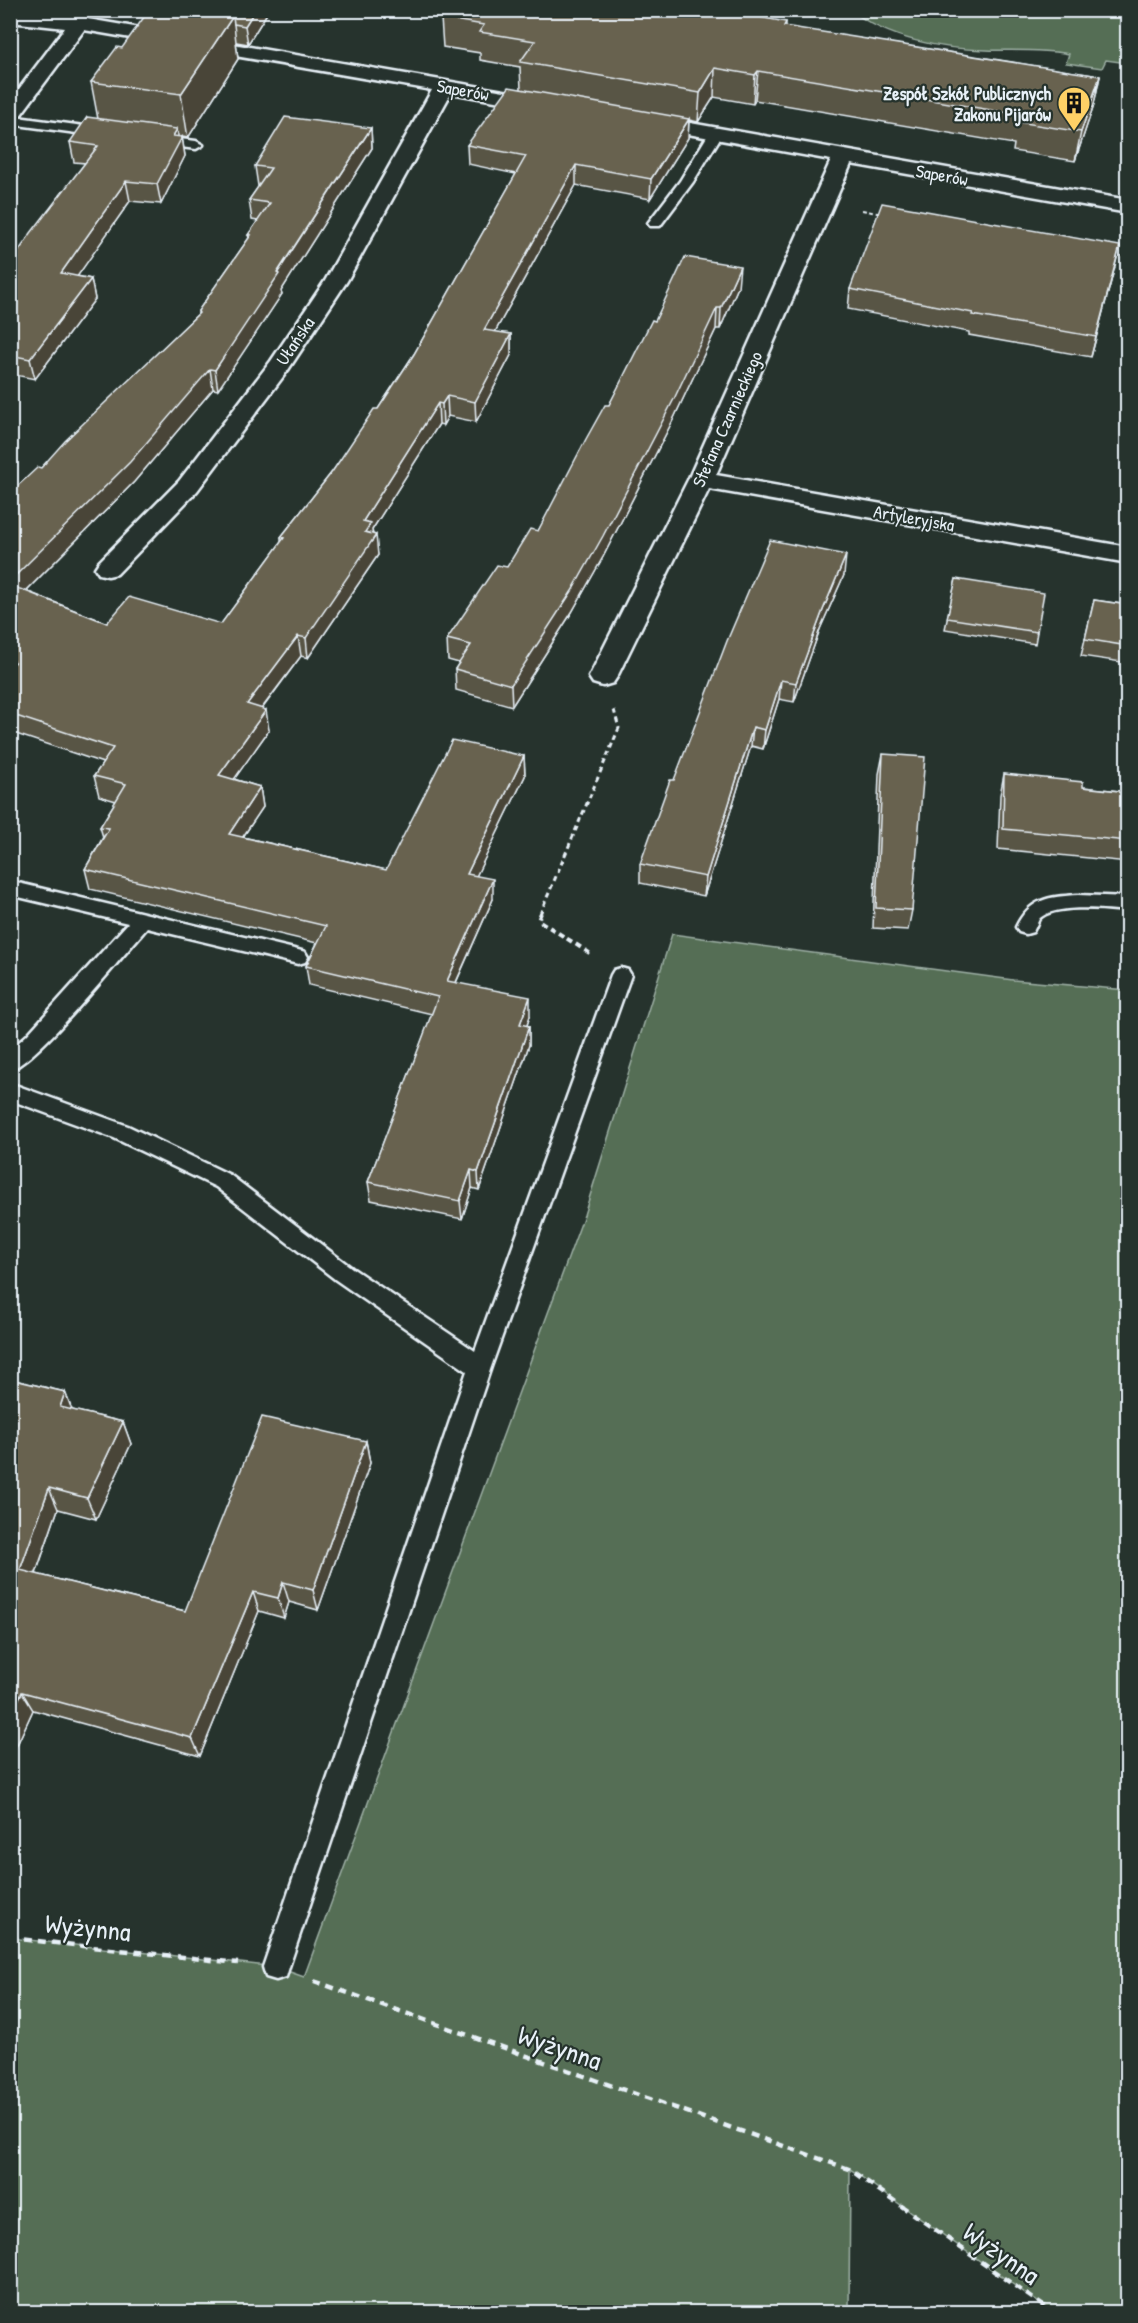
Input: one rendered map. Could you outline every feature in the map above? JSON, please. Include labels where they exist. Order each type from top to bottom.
[{"type":"street","name":"Saperów","points":[[10,16],[78,17],[444,87],[567,108]]},
{"type":"street","points":[[10,118],[78,17]]},
{"type":"street","name":"Ułańska","points":[[108,568],[188,486],[280,365],[336,281],[444,87]]},
{"type":"street","name":"Saperów","points":[[624,118],[1128,207]]},
{"type":"street","name":"Stefana Czarnieckiego","points":[[603,677],[700,480],[843,157]]},
{"type":"street","name":"Artyleryjska","points":[[700,480],[1128,555]]},
{"type":"lane","points":[[10,118],[115,134]]},
{"type":"lane","points":[[655,223],[686,182],[716,133]]},
{"type":"lane","points":[[138,137],[196,145]]},
{"type":"lane","points":[[10,888],[298,957]]},
{"type":"lane","points":[[1026,927],[1033,914],[1048,906],[1102,902],[1128,904]]},
{"type":"lane","points":[[10,1062],[34,1041],[143,920]]},
{"type":"lane","points":[[276,1967],[480,1367],[621,975]]},
{"type":"lane","points":[[12,1093],[121,1132],[223,1181],[344,1274],[480,1367]]},
{"type":"path","points":[[822,203],[889,215]]},
{"type":"path","points":[[1105,253],[1128,257]]},
{"type":"path","points":[[603,677],[620,728],[538,920],[621,975]]},
{"type":"path","name":"Wyżynna","points":[[10,1938],[276,1967],[849,2169],[1052,2313]]},
{"type":"green space","points":[[852,11],[1127,11],[1120,25],[1127,26],[1127,63],[1106,60],[1102,68],[1066,63],[1069,54],[1059,52],[969,49],[933,45],[882,29]]},
{"type":"green space","points":[[672,934],[1013,980],[1127,990],[1127,2312],[1052,2312],[850,2169],[849,2312],[11,2312],[11,1938],[276,1967],[304,1977],[584,1215]]},
{"type":"building","points":[[149,10],[200,10],[233,16],[181,94],[91,82],[117,47],[122,48]]},
{"type":"building","points":[[200,10],[255,10],[245,26],[234,24],[233,16]]},
{"type":"building","points":[[447,10],[722,10],[786,22],[784,26],[1100,76],[1081,132],[1018,122],[1021,115],[758,71],[755,75],[715,68],[700,93],[520,62],[535,41],[479,32],[484,25],[441,18]]},
{"type":"building","points":[[509,87],[689,119],[651,179],[576,165],[484,330],[511,334],[475,402],[447,396],[442,404],[438,403],[363,521],[371,523],[365,532],[376,535],[306,638],[298,636],[247,704],[266,710],[219,775],[260,787],[229,834],[386,870],[452,740],[524,756],[467,874],[493,879],[447,981],[530,997],[520,1024],[529,1026],[478,1172],[471,1170],[460,1201],[368,1182],[438,997],[306,966],[326,926],[85,869],[109,828],[100,827],[126,784],[94,776],[113,748],[10,714],[10,666],[15,662],[10,660],[10,585],[107,623],[129,597],[221,624],[284,538],[281,537],[332,472],[374,409],[378,409],[414,354],[526,156],[467,145]]},
{"type":"building","points":[[87,117],[177,129],[173,136],[182,137],[157,184],[126,181],[61,273],[91,279],[30,359],[10,355],[10,264],[98,146],[70,142]]},
{"type":"building","points":[[285,117],[371,128],[215,370],[210,369],[130,462],[10,581],[10,493],[38,467],[41,468],[65,441],[199,313],[198,311],[251,235],[248,235],[270,203],[249,200],[271,168],[255,166]]},
{"type":"building","points":[[882,203],[1120,246],[1096,337],[972,315],[973,313],[850,289]]},
{"type":"building","points":[[685,257],[740,266],[721,308],[717,308],[674,399],[603,536],[572,591],[511,685],[455,669],[471,645],[447,639],[497,565],[507,567],[530,529],[538,531],[605,405],[609,405],[652,320],[655,321]]},
{"type":"building","points":[[770,540],[846,555],[796,683],[781,680],[765,730],[753,727],[706,877],[640,864],[670,780],[674,780],[727,641]]},
{"type":"building","points":[[956,579],[1044,593],[1037,632],[947,618]]},
{"type":"building","points":[[1094,600],[1128,605],[1128,646],[1085,639]]},
{"type":"building","points":[[883,754],[925,757],[912,910],[876,908]]},
{"type":"building","points":[[1004,774],[1083,782],[1083,787],[1128,792],[1128,841],[1003,829]]},
{"type":"building","points":[[10,1379],[65,1392],[60,1407],[123,1422],[87,1498],[49,1488],[20,1570],[185,1611],[262,1417],[366,1441],[313,1590],[283,1582],[278,1598],[253,1592],[192,1738],[22,1692],[10,1718]]},
{"type":"place","name":"Zespół Szkół Publicznych Zakonu Pijarów","points":[[1074,132]]}]
